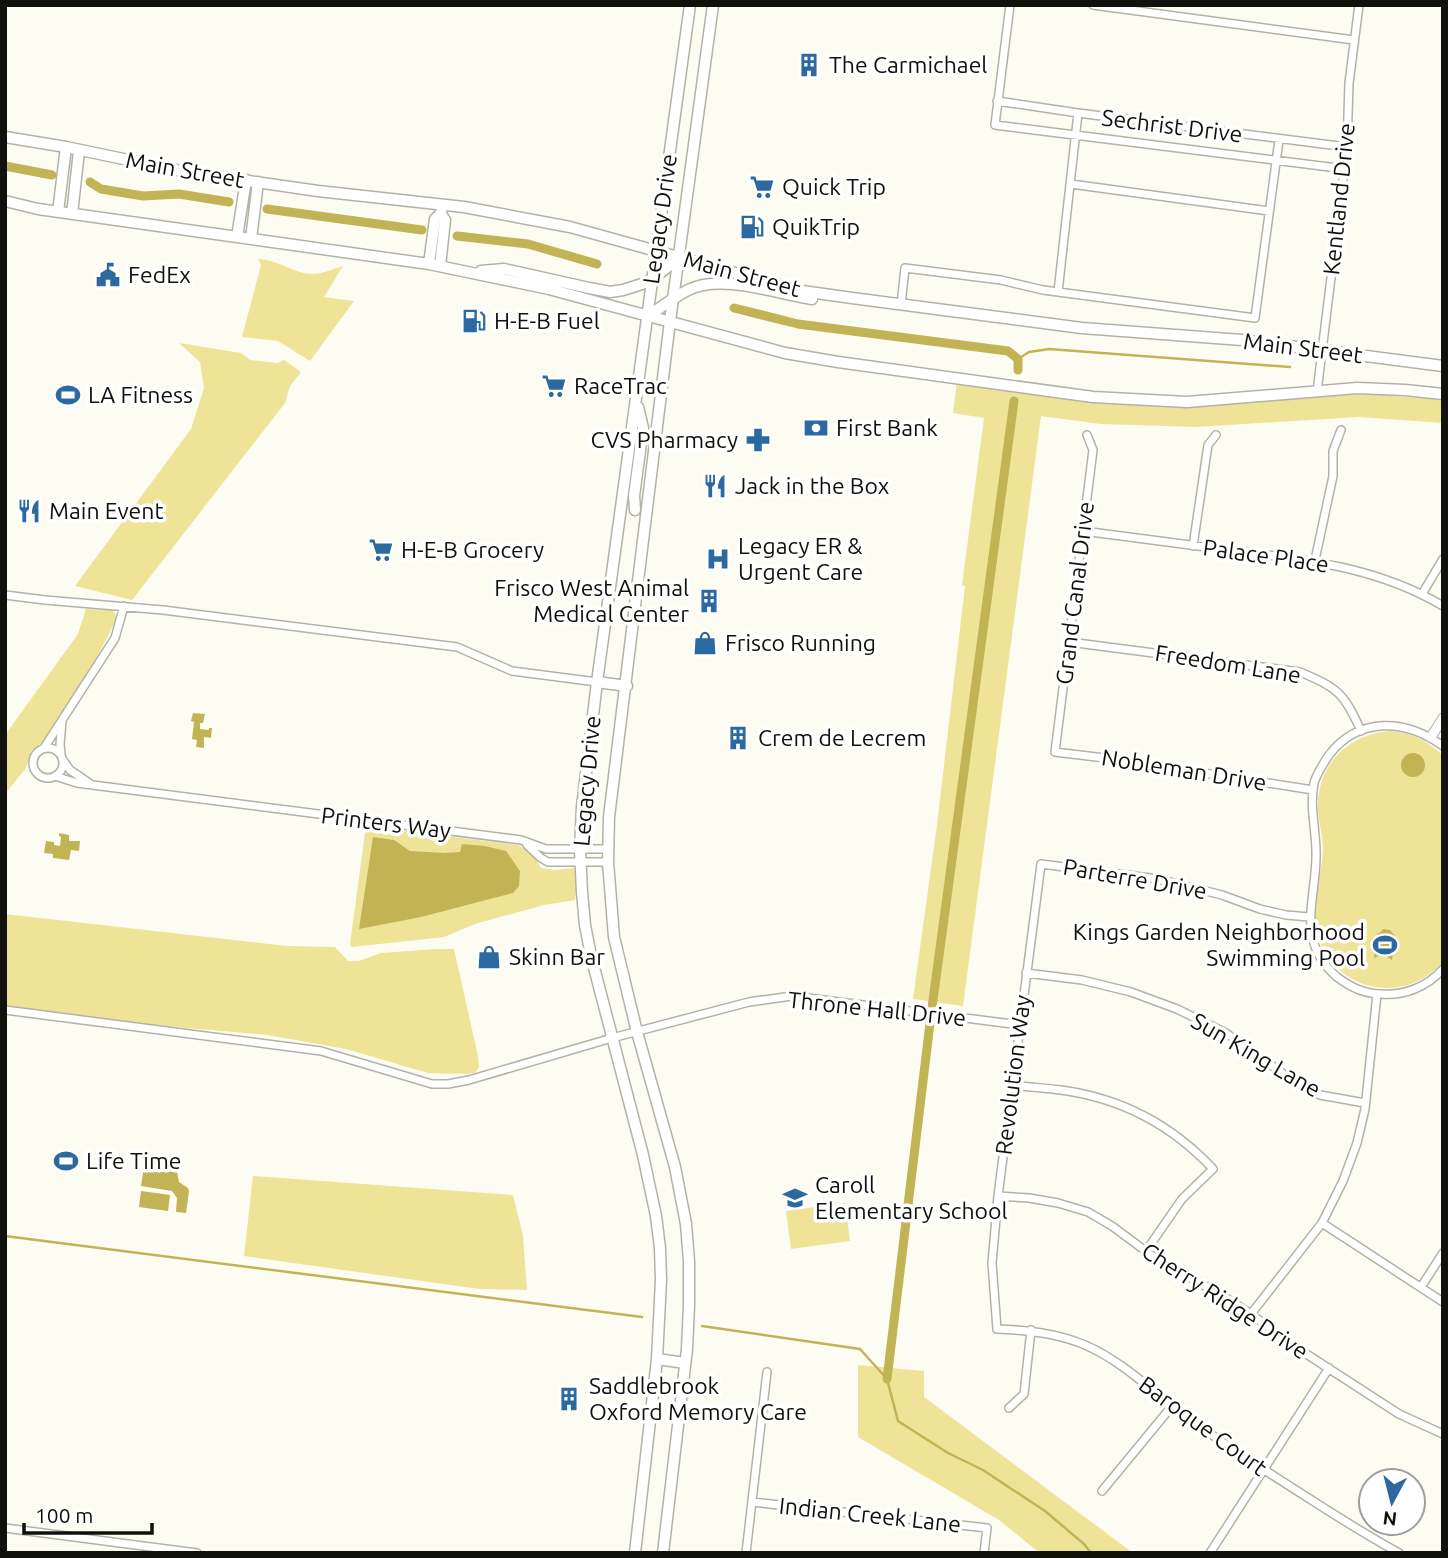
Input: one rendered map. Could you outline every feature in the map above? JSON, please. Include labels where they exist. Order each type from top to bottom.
[{"type":"main road","name":"Legacy Drive","points":[[635,1553],[657,1359],[662,1280],[656,1216],[643,1155],[585,925],[580,849],[582,807],[597,682],[690,5]]},
{"type":"main road","name":"Legacy Drive","points":[[663,1553],[685,1363],[689,1261],[686,1224],[675,1167],[637,1032],[614,937],[607,849],[670,321],[713,5]]},
{"type":"main road","points":[[681,71],[704,74]]},
{"type":"main road","name":"Main Street","points":[[5,137],[187,172],[442,210],[464,207],[570,227],[782,286],[852,299],[1082,328],[1242,340],[1443,366]]},
{"type":"main road","points":[[58,212],[66,147]]},
{"type":"main road","points":[[72,214],[79,151]]},
{"type":"main road","points":[[237,237],[246,180]]},
{"type":"main road","points":[[251,239],[258,183]]},
{"type":"main road","name":"Main Street","points":[[5,201],[38,209],[471,271],[549,289],[785,353],[1093,397],[1187,402],[1357,388],[1443,394]]},
{"type":"main road","points":[[434,265],[435,219],[442,210]]},
{"type":"main road","points":[[471,271],[504,269],[610,292],[652,279],[679,258]]},
{"type":"main road","points":[[647,317],[689,289],[715,284],[742,285],[826,302],[852,299]]},
{"type":"main road","points":[[635,397],[643,428],[635,510]]},
{"type":"main road","points":[[620,508],[648,513]]},
{"type":"main road","points":[[597,682],[627,686]]},
{"type":"main road","points":[[657,1359],[685,1363]]},
{"type":"street","points":[[997,101],[1010,5]]},
{"type":"street","points":[[1093,5],[1354,40]]},
{"type":"street","name":"Kentland Drive","points":[[1317,392],[1345,169],[1349,86],[1359,5]]},
{"type":"street","name":"Sechrist Drive","points":[[1345,169],[995,125],[997,101],[1347,147]]},
{"type":"street","points":[[1058,292],[1079,113]]},
{"type":"street","points":[[901,304],[905,268],[1002,280],[1038,290],[1255,318],[1279,140]]},
{"type":"street","points":[[1071,184],[1269,211]]},
{"type":"street","points":[[1315,561],[1333,476],[1333,451],[1341,430]]},
{"type":"street","name":"Grand Canal Drive","points":[[1055,752],[1093,450],[1087,435]]},
{"type":"street","points":[[1194,546],[1208,445],[1216,435]]},
{"type":"street","name":"Palace Place","points":[[1083,531],[1315,561],[1371,574],[1422,594],[1443,607]]},
{"type":"street","points":[[1422,594],[1443,559]]},
{"type":"street","points":[[5,595],[124,606],[457,647],[512,671],[597,682]]},
{"type":"street","points":[[62,720],[62,769],[55,776],[46,778],[35,771],[33,758],[44,748],[62,720],[115,638],[124,606]]},
{"type":"street","name":"Freedom Lane","points":[[1069,642],[1300,672],[1326,682],[1343,696],[1361,731]]},
{"type":"street","points":[[1431,737],[1443,718]]},
{"type":"street","points":[[1443,746],[1419,731],[1389,725],[1361,731],[1337,746],[1323,764],[1313,790],[1316,856],[1309,917],[1313,942],[1327,968],[1355,988],[1377,994],[1402,993],[1426,985],[1443,969]]},
{"type":"street","points":[[44,748],[54,749],[70,770],[90,784]]},
{"type":"street","name":"Nobleman Drive","points":[[1055,752],[1313,790]]},
{"type":"street","name":"Printers Way","points":[[55,776],[77,783],[521,840],[545,849],[607,849]]},
{"type":"street","points":[[521,840],[548,862],[607,862]]},
{"type":"street","name":"Parterre Drive","points":[[1041,864],[1158,879],[1222,895],[1260,909],[1309,917]]},
{"type":"street","name":"Revolution Way","points":[[997,1329],[992,1263],[998,1196],[1041,864]]},
{"type":"street","name":"Sun King Lane","points":[[1026,973],[1094,983],[1131,992],[1177,1009],[1226,1033],[1295,1082],[1320,1095],[1365,1103]]},
{"type":"street","points":[[1251,1314],[1322,1223],[1343,1181],[1357,1143],[1365,1103],[1377,994]]},
{"type":"street","name":"Throne Hall Drive","points":[[5,1010],[308,1049],[432,1084],[469,1080],[749,1002],[792,996],[1020,1025]]},
{"type":"street","points":[[1012,1086],[1063,1090],[1139,1113],[1174,1133],[1213,1169],[1182,1199],[1146,1251]]},
{"type":"street","name":"Cherry Ridge Drive","points":[[998,1196],[1058,1203],[1088,1212],[1112,1226],[1159,1261],[1251,1314],[1291,1344],[1399,1414],[1443,1434]]},
{"type":"street","points":[[1322,1223],[1443,1302]]},
{"type":"street","points":[[1421,1287],[1443,1253]]},
{"type":"street","name":"Baroque Court","points":[[997,1329],[1031,1331],[1085,1345],[1116,1362],[1172,1406],[1263,1469],[1399,1553]]},
{"type":"street","points":[[1009,1408],[1024,1394],[1031,1331]]},
{"type":"street","points":[[1210,1553],[1329,1368]]},
{"type":"street","points":[[746,1553],[767,1373]]},
{"type":"street","points":[[1102,1491],[1172,1406]]},
{"type":"street","name":"Indian Creek Lane","points":[[752,1502],[987,1528],[984,1553]]},
{"type":"street","points":[[5,1528],[197,1553]]},
{"type":"shaded area","points":[[258,259],[273,261],[308,274],[322,273],[343,266],[324,297],[354,301],[310,361],[278,341],[242,337],[261,265]]},
{"type":"shaded area","points":[[179,343],[241,353],[250,360],[277,363],[284,360],[301,372],[290,386],[285,403],[132,600],[75,586],[191,429],[204,388],[200,362]]},
{"type":"shaded area","points":[[957,381],[1105,401],[1337,394],[1443,400],[1443,423],[1359,417],[1196,427],[1101,424],[1041,416],[963,1006],[913,999],[937,825],[965,586],[962,585],[984,418],[953,413]]},
{"type":"shaded area","points":[[86,609],[112,610],[117,616],[116,620],[98,655],[44,741],[31,751],[26,768],[5,794],[5,735],[78,634]]},
{"type":"shaded area","points":[[193,713],[205,714],[200,729],[212,728],[211,738],[204,737],[204,748],[196,747],[197,740],[192,739]]},
{"type":"shaded area","points":[[1390,731],[1419,738],[1443,755],[1443,961],[1430,974],[1415,982],[1382,988],[1350,978],[1337,967],[1318,938],[1315,909],[1323,849],[1318,802],[1325,774],[1340,752],[1363,738]]},
{"type":"shaded area","points":[[1413,753],[1422,756],[1425,765],[1422,774],[1413,777],[1404,774],[1401,765],[1404,756]]},
{"type":"shaded area","points":[[366,826],[517,845],[531,854],[541,868],[574,868],[577,877],[575,900],[544,905],[475,924],[444,937],[352,947],[350,944]]},
{"type":"shaded area","points":[[59,833],[69,835],[69,841],[80,841],[79,851],[71,850],[69,860],[53,858],[53,854],[44,853],[46,841],[60,846]]},
{"type":"shaded area","points":[[373,837],[394,840],[410,851],[460,852],[462,844],[506,851],[520,871],[519,886],[513,893],[421,917],[359,929]]},
{"type":"shaded area","points":[[5,914],[286,946],[335,947],[348,961],[359,961],[381,953],[454,949],[479,1067],[475,1073],[428,1073],[346,1049],[267,1035],[5,1012]]},
{"type":"shaded area","name":"Kings Garden Neighborhood Swimming Pool","points":[[1383,929],[1390,930],[1395,936],[1392,960],[1383,955],[1374,958],[1377,934]]},
{"type":"shaded area","points":[[144,1166],[177,1172],[179,1182],[189,1191],[186,1213],[176,1212],[177,1198],[172,1191],[141,1186]]},
{"type":"shaded area","points":[[253,1176],[513,1195],[523,1236],[527,1290],[479,1289],[244,1256]]},
{"type":"shaded area","points":[[141,1191],[170,1195],[168,1211],[139,1207]]},
{"type":"shaded area","points":[[845,1203],[850,1241],[791,1249],[786,1211]]},
{"type":"shaded area","points":[[858,1365],[924,1371],[924,1397],[1133,1553],[1040,1553],[999,1520],[858,1437]]},
{"type":"waterway","points":[[5,166],[52,175]]},
{"type":"waterway","points":[[90,182],[101,189],[143,196],[179,194],[229,202]]},
{"type":"waterway","points":[[267,209],[422,230]]},
{"type":"waterway","points":[[457,236],[528,244],[597,264]]},
{"type":"waterway","points":[[734,308],[798,324],[1008,351],[1018,359],[1018,370]]},
{"type":"waterway","points":[[1018,359],[1029,352],[1049,349],[1290,367]]},
{"type":"waterway","points":[[887,1379],[931,1015],[1014,401]]},
{"type":"waterway","points":[[5,1236],[642,1317]]},
{"type":"waterway","points":[[702,1326],[860,1349],[887,1379],[898,1421],[948,1453],[983,1470],[1045,1511],[1091,1553]]},
{"type":"place","name":"The Carmichael","points":[[809,65]]},
{"type":"place","name":"Quick Trip","points":[[762,187]]},
{"type":"place","name":"QuikTrip","points":[[752,227]]},
{"type":"place","name":"FedEx","points":[[108,275]]},
{"type":"place","name":"H-E-B Fuel","points":[[474,321]]},
{"type":"place","name":"RaceTrac","points":[[554,386]]},
{"type":"place","name":"LA Fitness","points":[[68,395]]},
{"type":"place","name":"First Bank","points":[[816,428]]},
{"type":"place","name":"CVS Pharmacy","points":[[758,440]]},
{"type":"place","name":"Jack in the Box","points":[[715,486]]},
{"type":"place","name":"Main Event","points":[[29,511]]},
{"type":"place","name":"H-E-B Grocery","points":[[381,550]]},
{"type":"place","name":"Legacy ER & Urgent Care","points":[[718,559]]},
{"type":"place","name":"Frisco West Animal Medical Center","points":[[709,601]]},
{"type":"place","name":"Frisco Running","points":[[705,643]]},
{"type":"place","name":"Crem de Lecrem","points":[[738,738]]},
{"type":"place","name":"Kings Garden Neighborhood Swimming Pool","points":[[1385,945]]},
{"type":"place","name":"Skinn Bar","points":[[489,957]]},
{"type":"place","name":"Life Time","points":[[66,1161]]},
{"type":"place","name":"Caroll Elementary School","points":[[795,1198]]},
{"type":"place","name":"Saddlebrook Oxford Memory Care","points":[[569,1399]]}]
